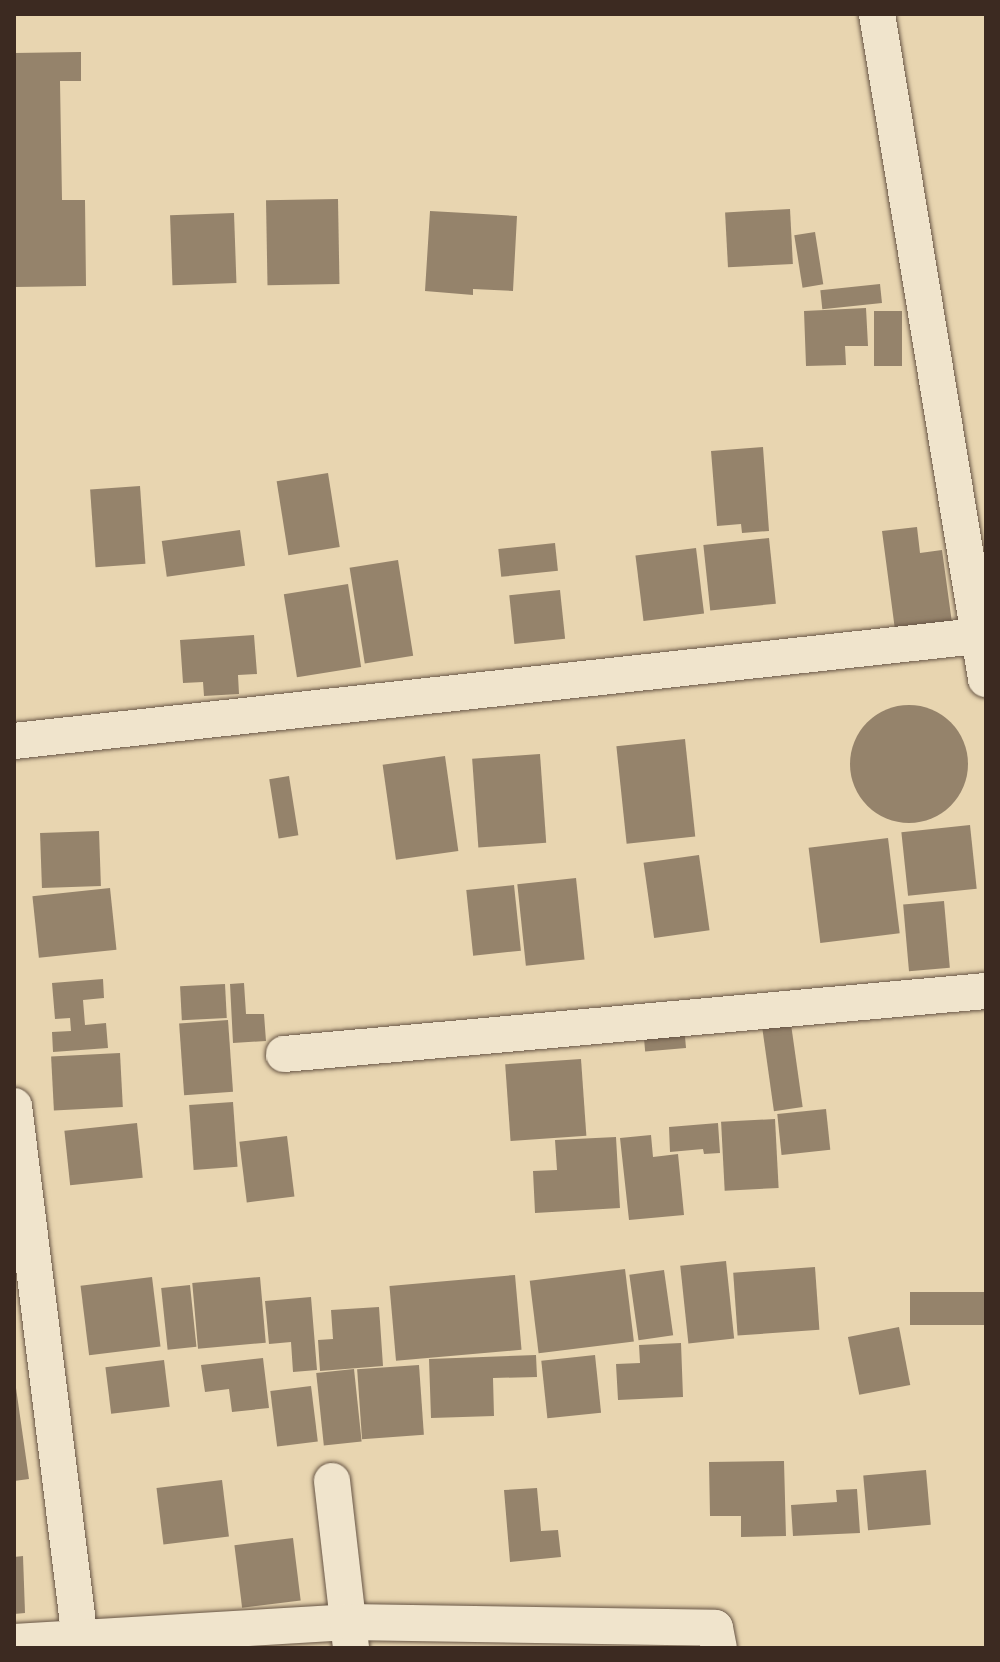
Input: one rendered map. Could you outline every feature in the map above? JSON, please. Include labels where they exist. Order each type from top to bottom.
[{"type":"street","points":[[877,14],[982,635],[986,679]]},
{"type":"street","points":[[14,741],[982,635]]},
{"type":"street","points":[[284,1054],[986,991]]},
{"type":"street","points":[[14,1106],[24,1278],[81,1642]]},
{"type":"street","points":[[332,1481],[350,1635]]},
{"type":"street","points":[[14,1642],[715,1628],[719,1648]]},
{"type":"building","points":[[81,52],[81,81],[60,81],[62,200],[85,200],[86,286],[14,287],[14,53]]},
{"type":"building","points":[[338,199],[339,284],[267,285],[266,200]]},
{"type":"building","points":[[790,209],[793,264],[728,267],[725,212]]},
{"type":"building","points":[[430,211],[517,216],[513,291],[473,289],[473,295],[425,291]]},
{"type":"building","points":[[234,213],[236,283],[172,285],[170,215]]},
{"type":"building","points":[[815,232],[823,284],[803,288],[794,235]]},
{"type":"building","points":[[880,284],[882,303],[822,309],[820,290]]},
{"type":"building","points":[[866,308],[868,346],[845,346],[846,365],[806,366],[804,311]]},
{"type":"building","points":[[874,311],[902,311],[902,366],[874,366]]},
{"type":"building","points":[[763,447],[769,531],[742,533],[741,524],[717,526],[711,451]]},
{"type":"building","points":[[328,473],[340,547],[288,555],[277,481]]},
{"type":"building","points":[[140,486],[145,564],[96,567],[90,489]]},
{"type":"building","points":[[917,527],[920,553],[942,550],[952,623],[895,630],[882,531]]},
{"type":"building","points":[[240,530],[245,566],[167,577],[162,541]]},
{"type":"building","points":[[769,538],[776,604],[710,611],[703,545]]},
{"type":"building","points":[[555,543],[558,571],[501,577],[498,549]]},
{"type":"building","points":[[696,548],[704,614],[643,621],[635,555]]},
{"type":"building","points":[[398,560],[413,656],[365,663],[350,568]]},
{"type":"building","points":[[348,584],[361,667],[297,677],[284,594]]},
{"type":"building","points":[[560,590],[565,639],[514,644],[509,595]]},
{"type":"building","points":[[254,635],[257,674],[238,675],[239,694],[204,696],[203,682],[183,683],[180,640]]},
{"type":"building","points":[[909,705],[932,709],[951,722],[964,741],[968,764],[964,787],[951,806],[932,819],[909,823],[886,819],[867,806],[854,787],[850,764],[854,741],[867,722],[886,709]]},
{"type":"building","points":[[685,739],[695,836],[627,844],[616,746]]},
{"type":"building","points":[[540,754],[546,843],[478,848],[472,759]]},
{"type":"building","points":[[445,756],[458,851],[396,860],[383,765]]},
{"type":"building","points":[[289,776],[298,835],[279,838],[269,779]]},
{"type":"building","points":[[970,825],[977,889],[908,896],[901,832]]},
{"type":"building","points":[[99,831],[101,886],[42,888],[40,833]]},
{"type":"building","points":[[888,838],[900,933],[820,943],[809,848]]},
{"type":"building","points":[[699,855],[710,930],[654,938],[644,863]]},
{"type":"building","points":[[576,878],[585,960],[526,966],[517,884]]},
{"type":"building","points":[[514,885],[521,951],[473,956],[466,890]]},
{"type":"building","points":[[110,888],[116,950],[39,958],[32,896]]},
{"type":"building","points":[[944,901],[950,968],[909,971],[903,905]]},
{"type":"building","points":[[103,979],[104,998],[83,1000],[85,1025],[106,1023],[108,1048],[53,1052],[52,1032],[71,1031],[70,1018],[55,1019],[52,983]]},
{"type":"building","points":[[244,983],[246,1014],[264,1014],[266,1041],[233,1043],[230,984]]},
{"type":"building","points":[[225,984],[227,1018],[182,1020],[180,986]]},
{"type":"building","points":[[790,1017],[803,1107],[774,1111],[761,1021]]},
{"type":"building","points":[[228,1020],[233,1092],[184,1095],[179,1023]]},
{"type":"building","points":[[684,1025],[686,1048],[645,1051],[643,1029]]},
{"type":"building","points":[[120,1053],[123,1107],[54,1111],[51,1057]]},
{"type":"building","points":[[581,1059],[586,1136],[511,1141],[505,1064]]},
{"type":"building","points":[[233,1102],[238,1167],[194,1170],[189,1105]]},
{"type":"building","points":[[826,1109],[830,1150],[782,1155],[777,1114]]},
{"type":"building","points":[[775,1119],[779,1188],[725,1191],[721,1122]]},
{"type":"building","points":[[137,1123],[143,1178],[70,1185],[64,1131]]},
{"type":"building","points":[[718,1123],[720,1153],[704,1154],[703,1149],[670,1152],[669,1127]]},
{"type":"building","points":[[651,1135],[653,1157],[678,1154],[684,1215],[629,1220],[620,1138]]},
{"type":"building","points":[[287,1136],[294,1197],[247,1202],[239,1142]]},
{"type":"building","points":[[616,1137],[620,1208],[535,1213],[533,1171],[557,1170],[555,1140]]},
{"type":"building","points":[[726,1261],[734,1339],[688,1343],[680,1266]]},
{"type":"building","points":[[815,1267],[819,1330],[738,1336],[733,1273]]},
{"type":"building","points":[[625,1269],[634,1341],[539,1353],[530,1281]]},
{"type":"building","points":[[664,1270],[673,1335],[639,1340],[629,1275]]},
{"type":"building","points":[[515,1275],[522,1350],[396,1361],[389,1286]]},
{"type":"building","points":[[152,1277],[161,1346],[89,1355],[81,1286]]},
{"type":"building","points":[[260,1277],[266,1343],[198,1349],[192,1283]]},
{"type":"building","points":[[190,1285],[196,1347],[168,1350],[161,1288]]},
{"type":"building","points":[[910,1292],[986,1292],[986,1325],[910,1325]]},
{"type":"building","points":[[311,1297],[317,1370],[293,1372],[291,1342],[269,1344],[265,1301]]},
{"type":"building","points":[[379,1307],[383,1366],[320,1371],[318,1340],[333,1339],[331,1310]]},
{"type":"building","points":[[899,1327],[910,1385],[859,1395],[848,1337]]},
{"type":"building","points":[[681,1343],[683,1397],[618,1400],[616,1364],[640,1363],[639,1345]]},
{"type":"building","points":[[536,1355],[537,1377],[493,1378],[494,1416],[431,1418],[429,1359]]},
{"type":"building","points":[[595,1355],[601,1413],[547,1418],[541,1361]]},
{"type":"building","points":[[263,1358],[269,1408],[232,1412],[229,1389],[205,1392],[201,1365]]},
{"type":"building","points":[[164,1360],[170,1407],[111,1414],[105,1367]]},
{"type":"building","points":[[419,1365],[424,1435],[362,1439],[357,1369]]},
{"type":"building","points":[[354,1369],[362,1442],[324,1446],[316,1373]]},
{"type":"building","points":[[14,1374],[29,1479],[14,1481]]},
{"type":"building","points":[[311,1386],[318,1442],[277,1447],[270,1391]]},
{"type":"building","points":[[784,1461],[786,1536],[741,1537],[741,1516],[710,1516],[709,1462]]},
{"type":"building","points":[[926,1470],[931,1525],[868,1530],[863,1475]]},
{"type":"building","points":[[222,1480],[229,1537],[163,1545],[156,1488]]},
{"type":"building","points":[[537,1488],[541,1531],[558,1530],[561,1557],[510,1562],[504,1490]]},
{"type":"building","points":[[857,1489],[860,1533],[793,1536],[791,1505],[837,1502],[836,1490]]},
{"type":"building","points":[[293,1538],[301,1601],[242,1608],[234,1545]]},
{"type":"building","points":[[23,1556],[25,1613],[14,1614],[14,1557]]}]
